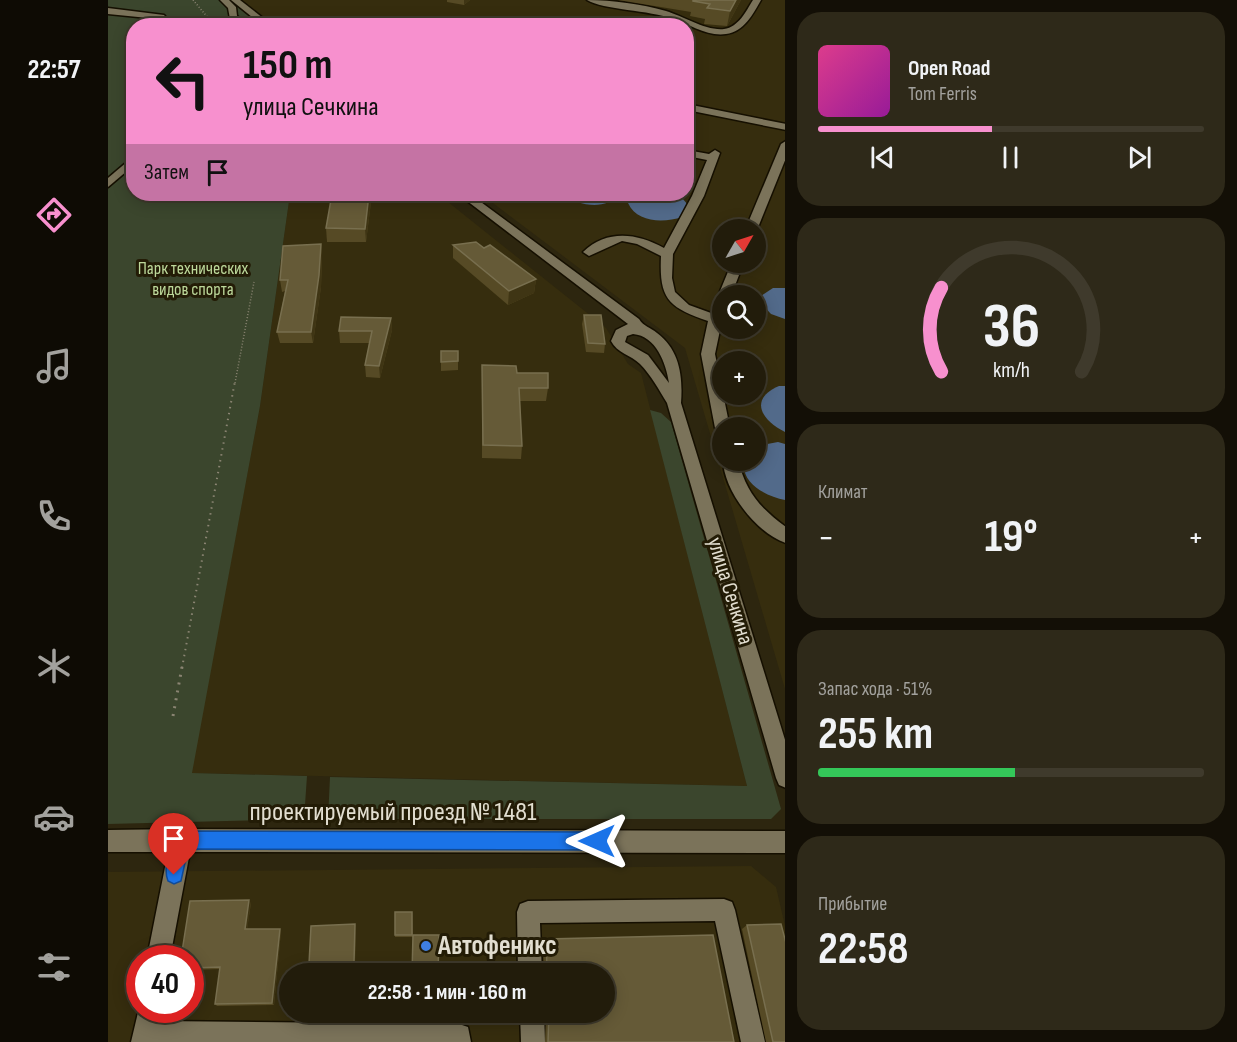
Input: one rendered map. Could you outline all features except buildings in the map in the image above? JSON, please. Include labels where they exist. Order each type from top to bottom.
[{"type":"street","points":[[224,0],[232,7],[233,16],[236,18]]},
{"type":"street","points":[[235,0],[259,18]]},
{"type":"street","points":[[591,0],[662,12],[677,18]]},
{"type":"street","points":[[694,25],[725,32],[743,25],[757,0]]},
{"type":"street","points":[[108,11],[162,18]]},
{"type":"street","points":[[694,108],[785,127]]},
{"type":"street","points":[[755,219],[785,146]]},
{"type":"street","points":[[694,154],[714,155],[698,196],[667,254],[669,293],[684,308],[712,319]]},
{"type":"street","points":[[108,184],[126,167]]},
{"type":"street","points":[[472,201],[634,322],[637,329]]},
{"type":"street","points":[[589,252],[615,239],[627,238],[647,243],[667,254]]},
{"type":"street","name":"улица Сечкина","points":[[674,403],[676,383],[672,364],[657,339],[649,332],[637,329],[621,333],[618,341],[620,345],[642,358],[653,369],[674,403],[785,775]]},
{"type":"street","points":[[712,335],[708,354],[721,417]]},
{"type":"street","points":[[732,471],[734,481],[749,510],[785,535]]},
{"type":"street","points":[[161,945],[181,840]]},
{"type":"street","name":"проектируемый проезд № 1481","points":[[108,841],[785,842]]},
{"type":"street","points":[[530,963],[528,912],[724,910],[753,1042]]},
{"type":"street","points":[[532,1023],[533,1042]]},
{"type":"street","points":[[153,1032],[459,1036],[459,1042]]},
{"type":"path","points":[[193,0],[208,18]]},
{"type":"path","points":[[173,716],[254,282]]},
{"type":"shaded area","points":[[230,0],[785,0],[785,689],[721,471],[766,471],[766,417],[712,417],[712,440],[685,348],[490,201],[694,201],[694,18],[254,18]]},
{"type":"shaded area","points":[[289,201],[447,201],[606,328],[628,364],[641,373],[747,786],[191,773],[260,406]]},
{"type":"shaded area","points":[[751,866],[776,887],[785,926],[785,1042],[108,1042],[108,872]]},
{"type":"green space","name":"Парк технических видов спорта","points":[[108,0],[230,0],[254,18],[126,18],[126,201],[289,201],[260,406],[192,773],[307,776],[304,819],[108,824]]},
{"type":"green space","points":[[650,410],[661,413],[671,422],[781,809],[771,819],[328,819],[330,777],[747,786]]},
{"type":"water","points":[[576,201],[610,201],[600,205]]},
{"type":"water","points":[[629,201],[685,201],[688,206],[682,217],[652,220],[632,210],[628,203]]},
{"type":"water","points":[[773,288],[785,288],[785,319],[771,314],[766,309],[766,293]]},
{"type":"water","points":[[785,386],[785,432],[770,422],[762,410],[761,405],[766,405],[766,395],[769,391]]},
{"type":"water","points":[[778,442],[785,444],[785,500],[756,488],[746,476],[745,471],[766,471],[766,444]]},
{"type":"place","name":"Автофеникс","points":[[426,946]]},
{"type":"route","points":[[174,875],[181,840],[597,841]]}]
